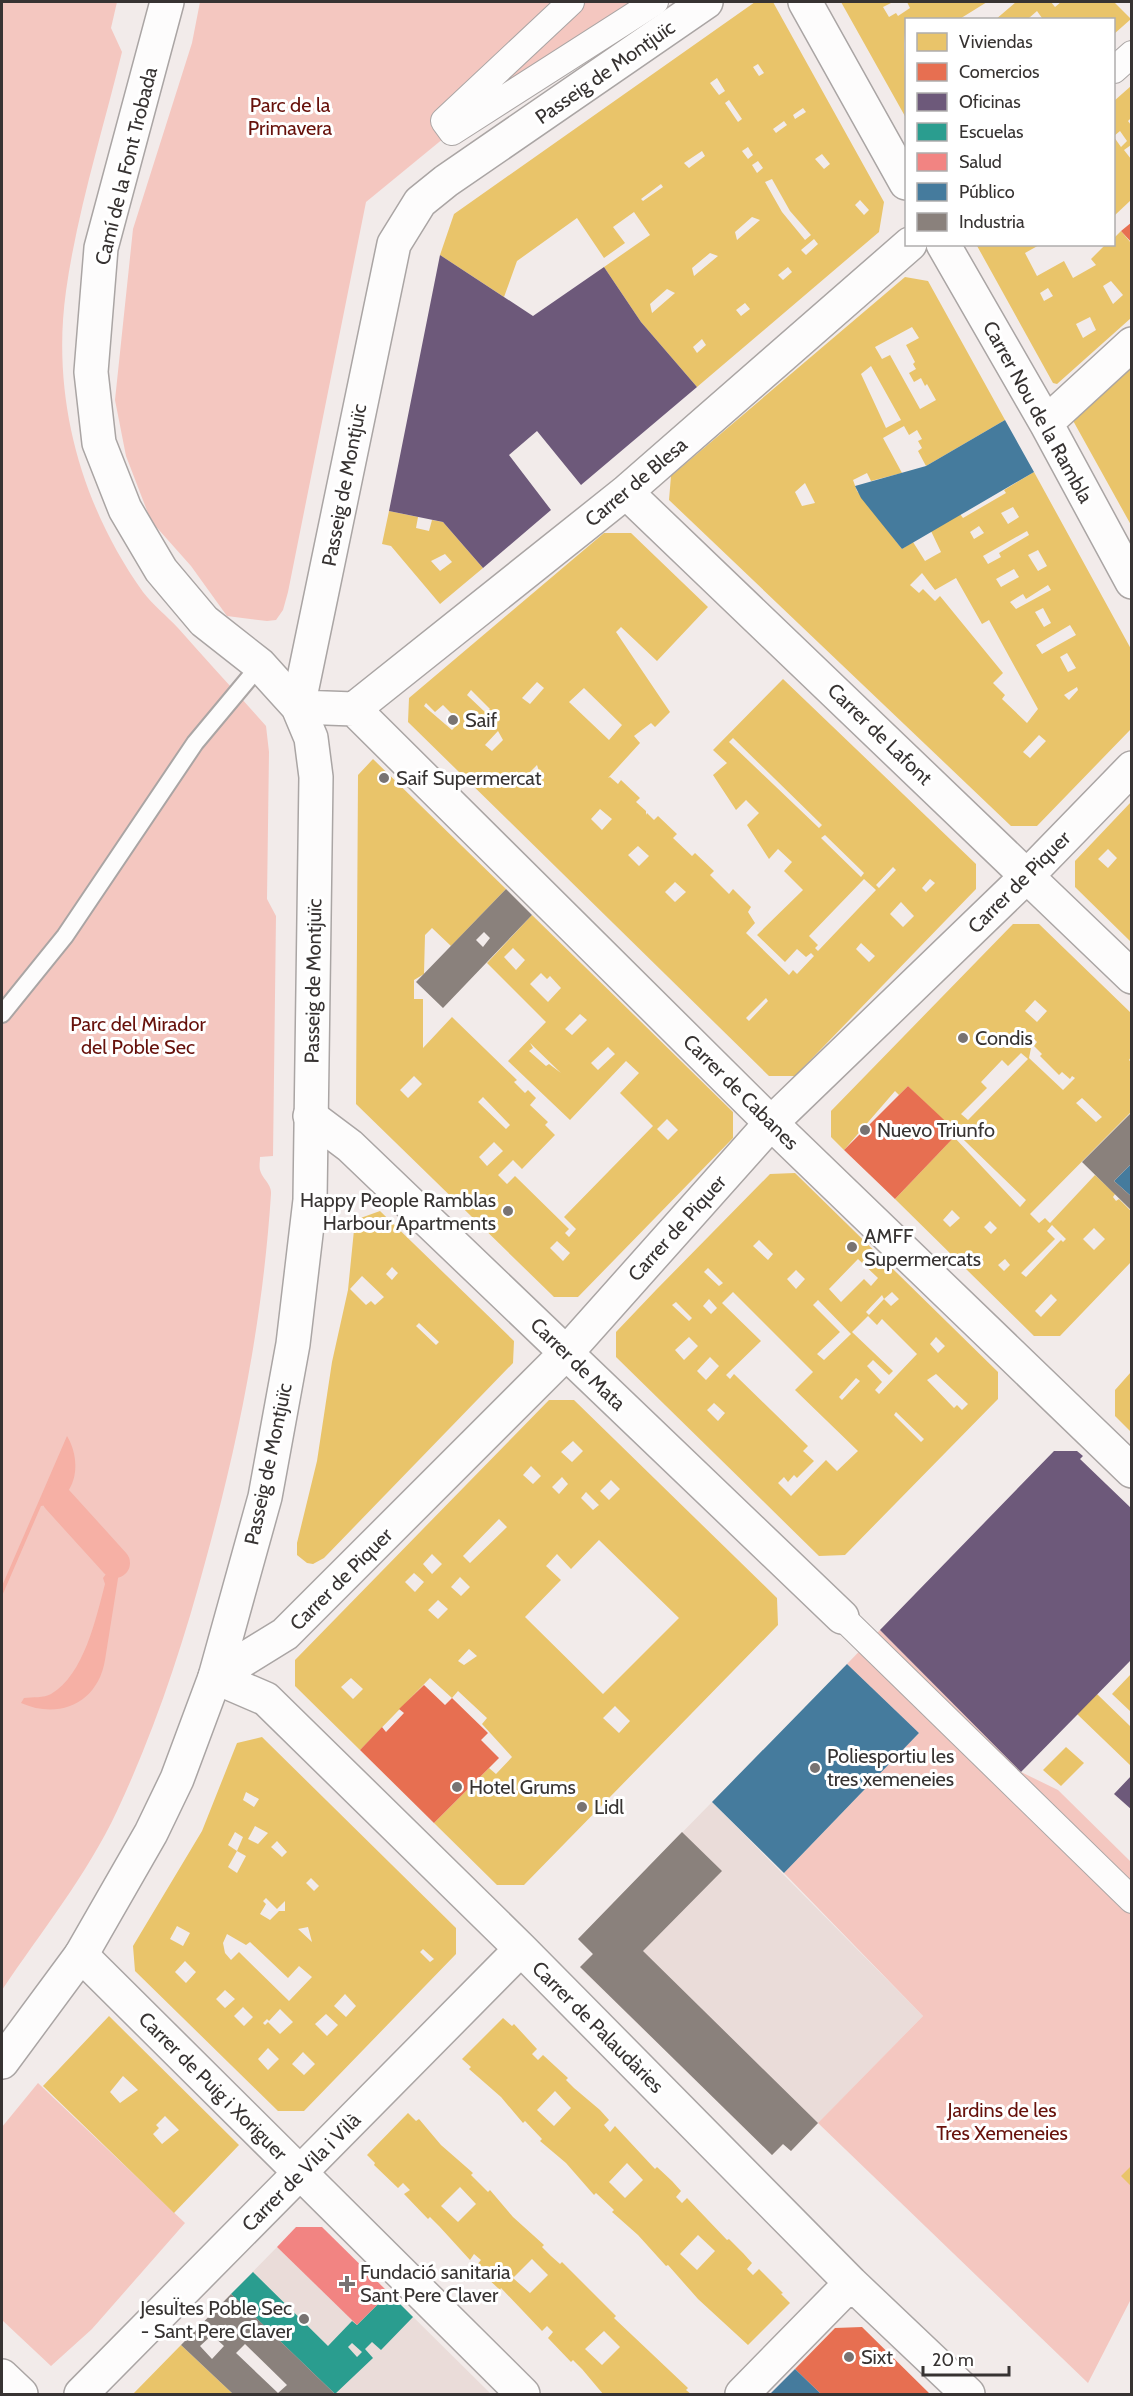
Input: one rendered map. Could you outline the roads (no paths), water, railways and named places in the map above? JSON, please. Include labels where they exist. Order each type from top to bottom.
[{"type":"street","name":"Camí de la Font Trobada","points":[[166,2],[101,248],[91,372],[99,443],[125,509],[160,570],[204,621],[260,665],[298,707]]},
{"type":"street","points":[[572,2],[444,121],[452,132],[655,2]]},
{"type":"street","name":"Passeig de Montjuïc","points":[[2,2062],[81,1955],[151,1833],[177,1779],[215,1677],[265,1497],[293,1344],[310,1200],[316,777],[311,738],[298,707],[394,244],[420,202],[446,181],[706,2]]},
{"type":"street","points":[[805,2],[905,181]]},
{"type":"street","points":[[1115,68],[1131,54]]},
{"type":"street","name":"Carrer de Blesa","points":[[354,710],[626,492],[908,246]]},
{"type":"street","name":"Carrer Nou de la Rambla","points":[[944,246],[1046,423],[1131,582]]},
{"type":"street","points":[[1046,423],[1131,344]]},
{"type":"street","name":"Carrer de Lafont","points":[[626,492],[1028,875],[1131,977]]},
{"type":"street","points":[[298,707],[354,710]]},
{"type":"street","name":"Carrer de Cabanes","points":[[354,710],[771,1123],[1131,1471]]},
{"type":"street","name":"Carrer de Piquer","points":[[215,1677],[285,1634],[566,1353],[771,1123],[1028,875],[1131,768]]},
{"type":"street","name":"Carrer de Mata","points":[[310,1116],[350,1146],[842,1617]]},
{"type":"street","points":[[842,1617],[1131,1900]]},
{"type":"street","name":"Carrer de Palaudàries","points":[[215,1677],[266,1699],[521,1948],[851,2283],[968,2394]]},
{"type":"street","name":"Carrer de Vila i Vilà","points":[[81,2394],[521,1948]]},
{"type":"street","name":"Carrer de Puig i Xoriguer","points":[[81,1955],[524,2394]]},
{"type":"street","points":[[742,2394],[851,2283]]},
{"type":"street","points":[[2,2376],[21,2394]]},
{"type":"lane","points":[[2,1014],[65,936],[195,742],[260,665]]},
{"type":"waterway","points":[[57,1499],[115,1563]]},
{"type":"place","name":"Saif","points":[[453,720]]},
{"type":"place","name":"Saif Supermercat","points":[[384,778]]},
{"type":"place","name":"Condis","points":[[963,1038]]},
{"type":"place","name":"Nuevo Triunfo","points":[[865,1130]]},
{"type":"place","name":"Happy People Ramblas Harbour Apartments","points":[[508,1211]]},
{"type":"place","name":"AMFF Supermercats","points":[[852,1247]]},
{"type":"place","name":"Poliesportiu les tres xemeneies","points":[[815,1768]]},
{"type":"place","name":"Hotel Grums","points":[[457,1787]]},
{"type":"place","name":"Lidl","points":[[582,1807]]},
{"type":"place","name":"Fundació sanitaria Sant Pere Claver","points":[[347,2284]]},
{"type":"place","name":"JesuÏtes Poble Sec - Sant Pere Claver","points":[[304,2319]]},
{"type":"place","name":"Sixt","points":[[849,2357]]},
{"type":"park label","name":"Parc de la Primavera","points":[[290,116]]},
{"type":"park label","name":"Parc del Mirador del Poble Sec","points":[[138,1036]]},
{"type":"park label","name":"Jardins de les Tres Xemeneies","points":[[1002,2122]]}]
